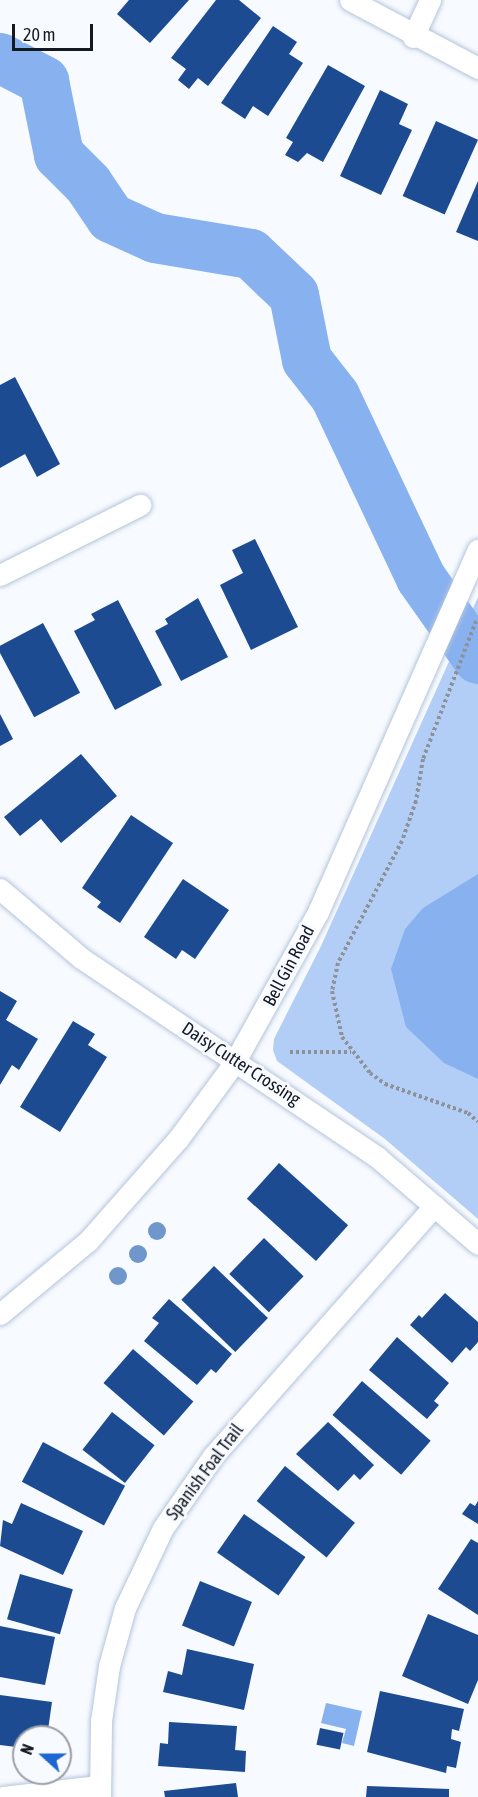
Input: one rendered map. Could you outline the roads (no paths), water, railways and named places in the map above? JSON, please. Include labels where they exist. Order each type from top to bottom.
[{"type":"street","points":[[350,0],[413,37],[478,68]]},
{"type":"street","points":[[413,37],[430,0]]},
{"type":"street","points":[[0,575],[140,505]]},
{"type":"street","name":"Bell Gin Road","points":[[0,1314],[88,1241],[178,1138],[234,1063],[318,912],[478,550]]},
{"type":"street","name":"Daisy Cutter Crossing","points":[[3,900],[81,958],[234,1063],[296,1099],[377,1157],[478,1244]]},
{"type":"street","name":"Spanish Foal Trail","points":[[99,1792],[109,1665],[125,1608],[163,1528],[213,1456],[434,1206]]},
{"type":"street","points":[[3,1797],[99,1792]]},
{"type":"waterway","points":[[0,58],[44,81],[59,155],[88,184],[111,218],[155,238],[251,254],[294,295],[307,360],[335,396],[421,578],[478,659]]}]
